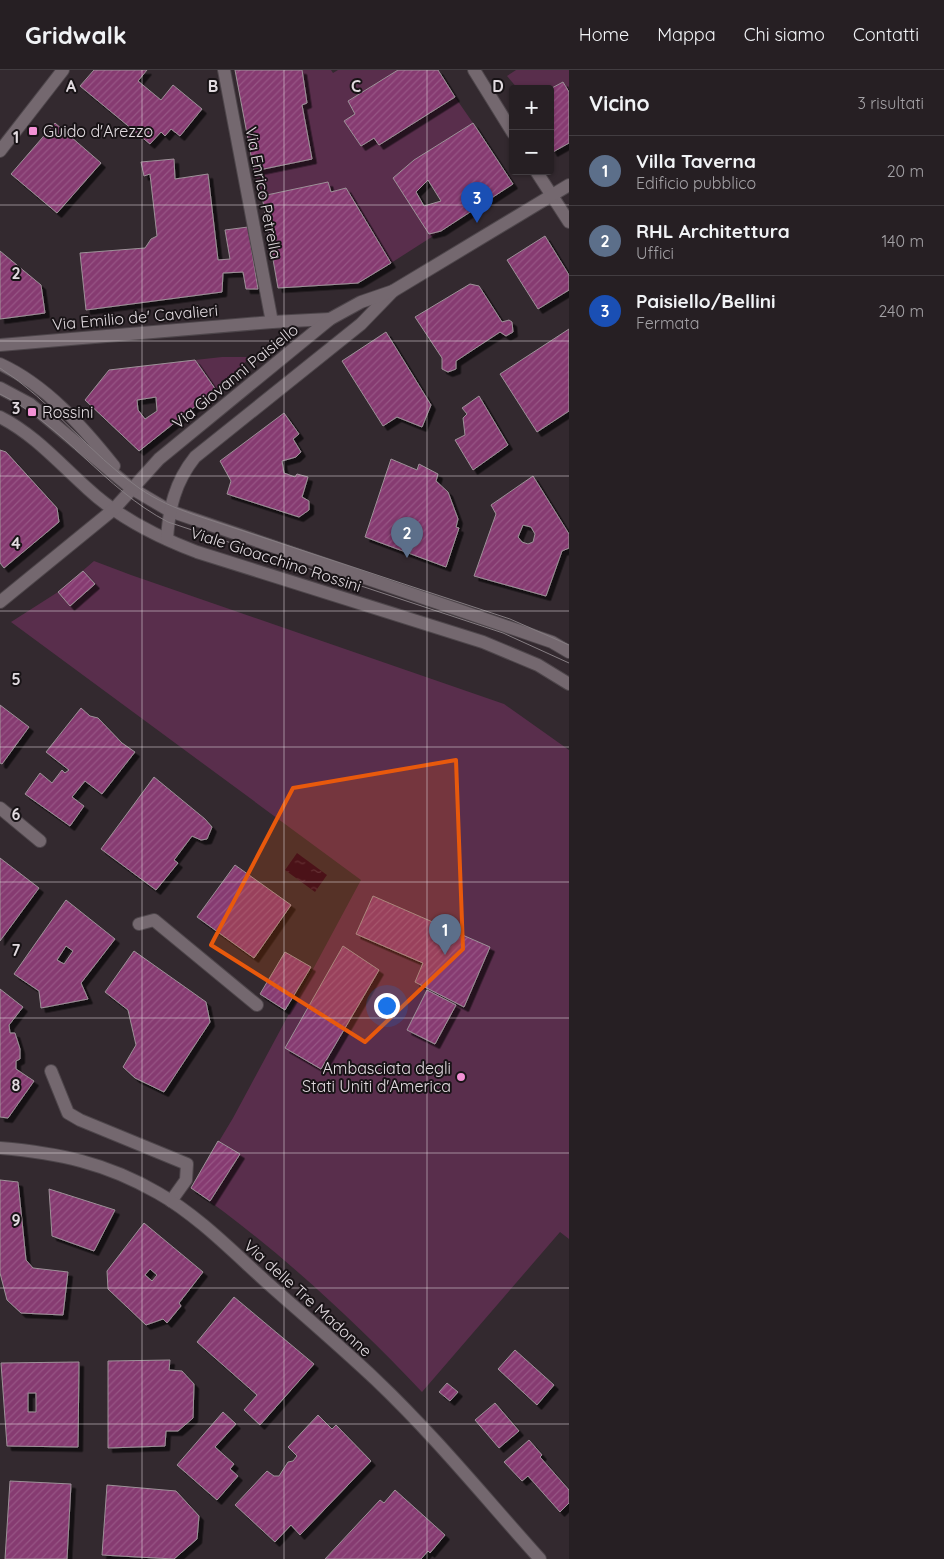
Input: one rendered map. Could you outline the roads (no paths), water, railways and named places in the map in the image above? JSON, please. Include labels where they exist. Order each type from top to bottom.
[{"type":"street","points":[[0,151],[63,70]]},
{"type":"street","name":"Via Enrico Petrella","points":[[224,70],[272,322]]},
{"type":"street","points":[[474,70],[511,130]]},
{"type":"street","points":[[539,175],[569,222]]},
{"type":"street","name":"Via Giovanni Paisiello","points":[[0,602],[114,509],[159,459],[330,319],[361,302],[393,291],[569,185]]},
{"type":"street","name":"Via Giovanni Paisiello","points":[[167,539],[170,511],[178,483],[195,457],[361,324],[393,291]]},
{"type":"street","name":"Via Emilio de' Cavalieri","points":[[0,345],[272,322],[330,319]]},
{"type":"street","name":"Viale Gioacchino Rossini","points":[[0,364],[39,388],[67,414],[99,448],[131,488]]},
{"type":"street","name":"Viale Gioacchino Rossini","points":[[0,388],[19,397],[44,414],[131,488],[170,511],[552,642],[569,652]]},
{"type":"street","name":"Viale Gioacchino Rossini","points":[[0,417],[40,444],[88,490],[114,509],[167,539],[197,552],[440,627],[499,648],[538,665],[569,684]]},
{"type":"street","points":[[0,808],[40,841]]},
{"type":"street","points":[[139,924],[154,920],[257,1005]]},
{"type":"street","points":[[51,1071],[68,1113],[80,1120],[188,1164],[186,1180],[171,1201]]},
{"type":"street","name":"Via delle Tre Madonne","points":[[0,1148],[49,1153],[90,1162],[125,1176],[171,1201],[227,1246],[377,1381],[450,1457],[540,1559]]},
{"type":"water","points":[[297,853],[327,875],[315,892],[285,870]]},
{"type":"tram line","points":[[0,368],[37,396],[121,474],[145,492],[180,510],[510,619],[569,645]]},
{"type":"tram line","points":[[0,394],[44,422],[124,492],[168,522],[503,633],[569,663]]},
{"type":"place","name":"Guido d'Arezzo","points":[[33,131]]},
{"type":"place","name":"Paisiello/Bellini","points":[[477,223]]},
{"type":"place","name":"Rossini","points":[[32,412]]},
{"type":"place","name":"RHL Architettura","points":[[407,558]]},
{"type":"place","name":"Villa Taverna","points":[[445,955]]},
{"type":"place","name":"Ambasciata degli Stati Uniti d'America","points":[[461,1077]]}]
